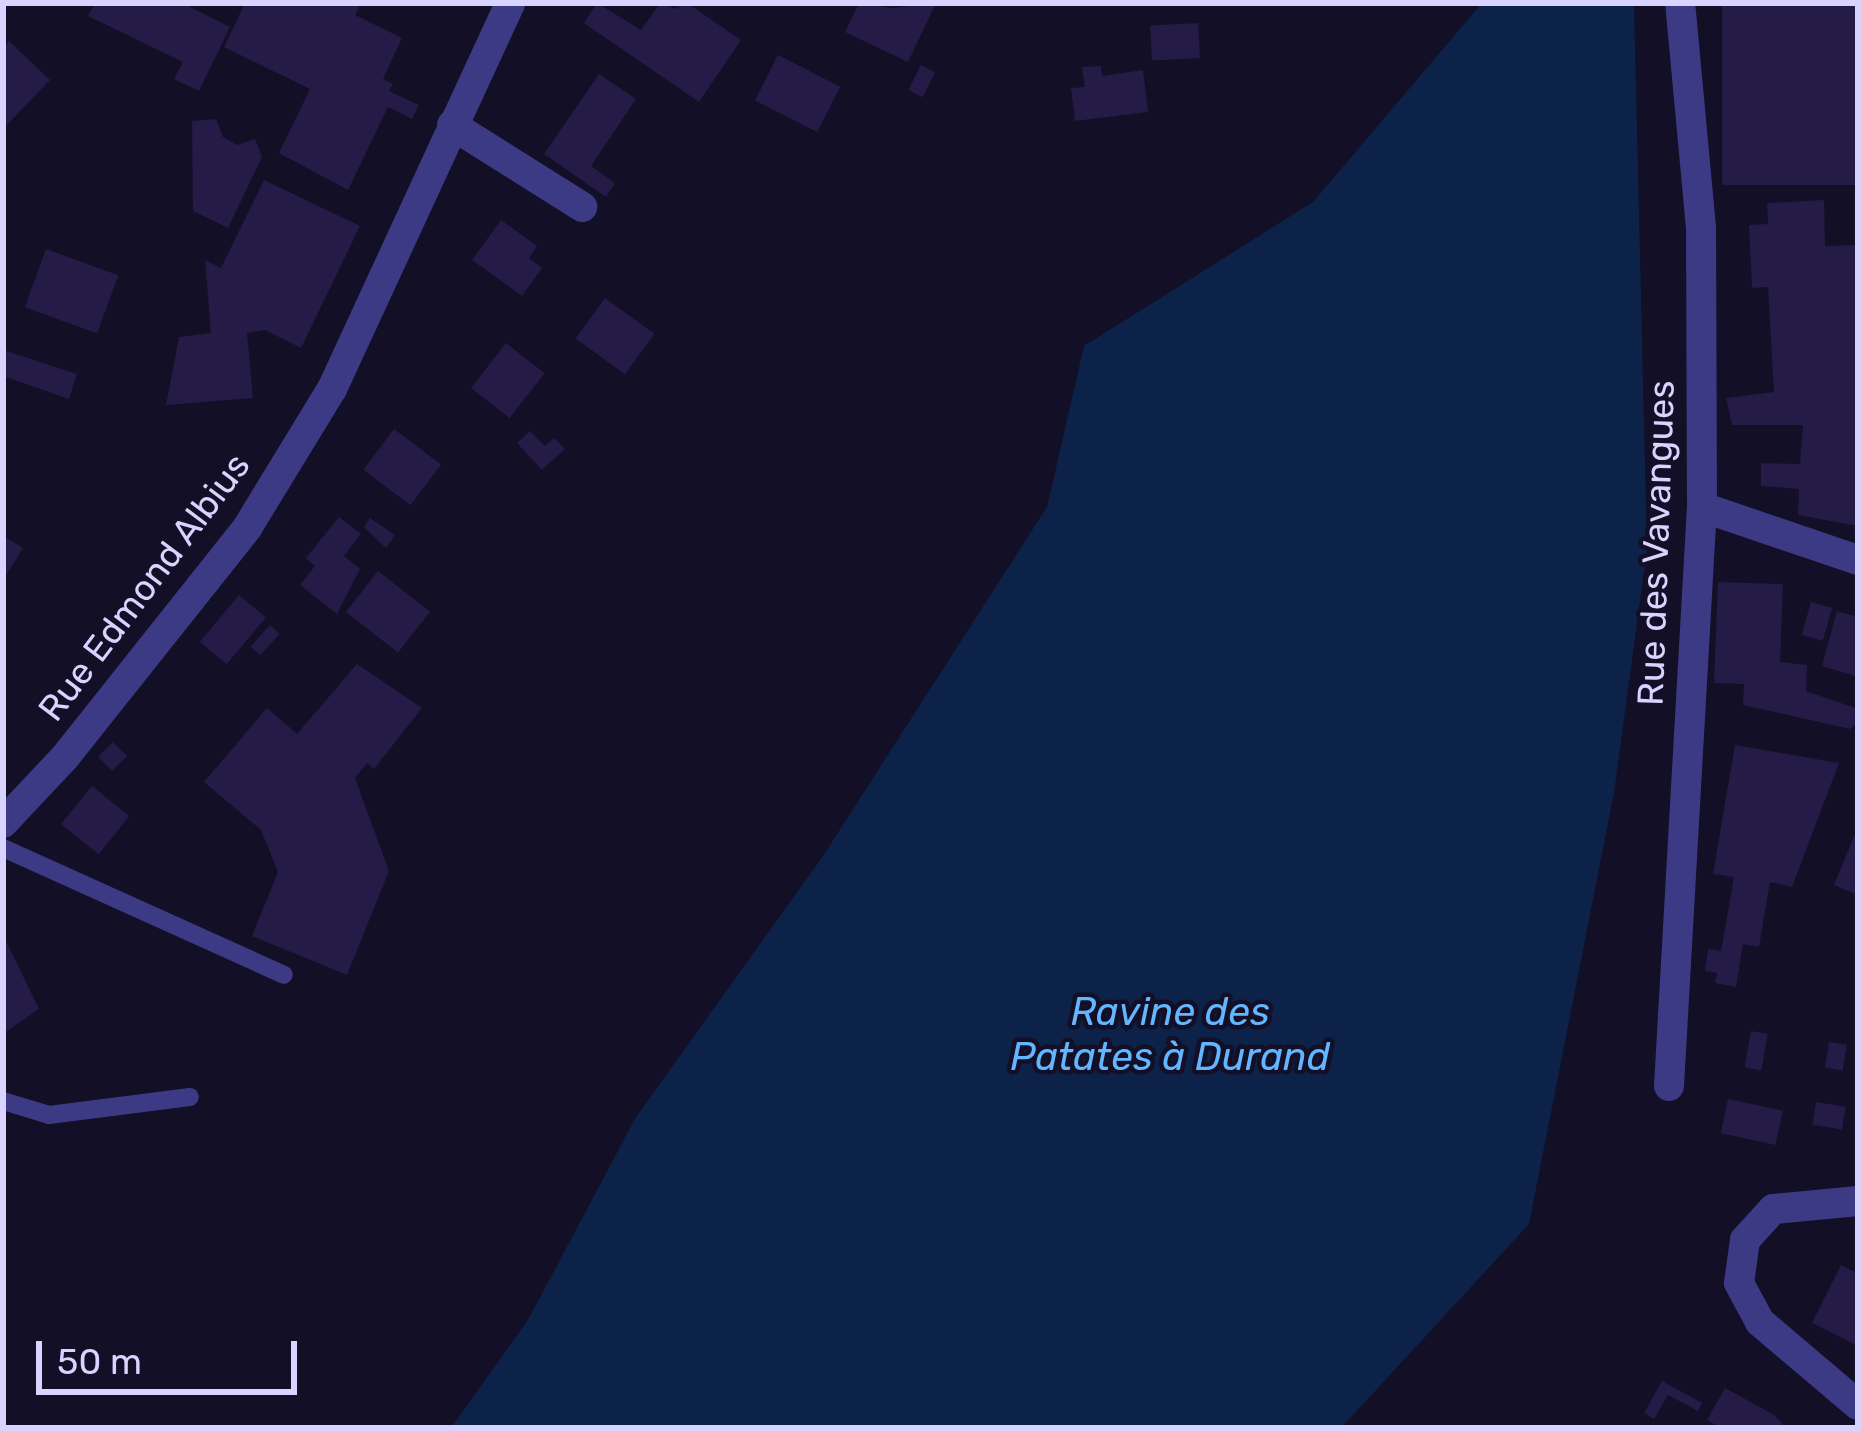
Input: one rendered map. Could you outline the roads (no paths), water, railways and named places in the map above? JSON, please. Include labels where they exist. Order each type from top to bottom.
[{"type":"street","name":"Rue Edmond Albius","points":[[3,823],[247,528],[332,389],[510,3]]},
{"type":"street","name":"Rue des Vavangues","points":[[1669,1086],[1702,507],[1701,228],[1681,3]]},
{"type":"street","points":[[452,125],[582,207]]},
{"type":"street","points":[[1702,507],[1858,560]]},
{"type":"street","points":[[1858,1201],[1773,1209],[1745,1240],[1739,1283],[1760,1322],[1858,1406]]},
{"type":"lane","points":[[3,848],[284,975]]},
{"type":"lane","points":[[3,1101],[49,1115],[190,1097]]},
{"type":"water","name":"Ravine des Patates à Durand","points":[[1482,3],[1634,3],[1647,549],[1614,793],[1529,1224],[1341,1428],[451,1428],[528,1320],[636,1117],[821,859],[1047,507],[1084,346],[1313,202]]}]
